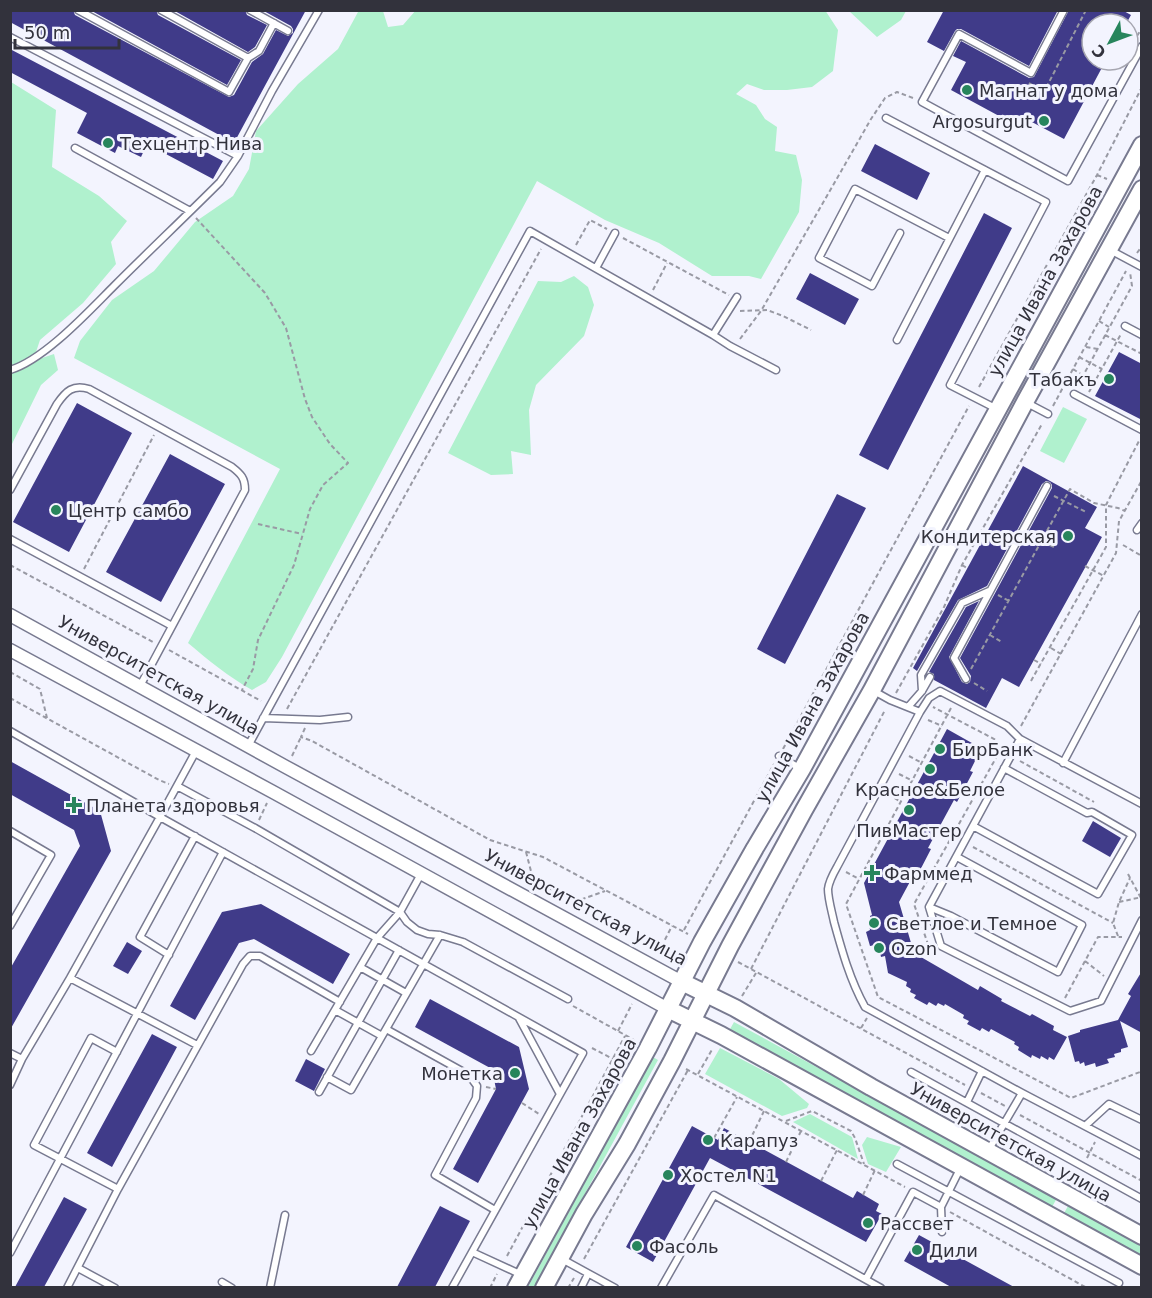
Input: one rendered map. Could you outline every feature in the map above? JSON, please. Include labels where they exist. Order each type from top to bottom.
[{"type":"main road","name":"улица Ивана Захарова","points":[[519,1281],[648,1048],[702,942],[802,769],[1142,145]]},
{"type":"main road","points":[[543,1287],[627,1144],[725,955],[872,690],[1025,402],[1142,189]]},
{"type":"main road","name":"Университетская улица","points":[[682,982],[735,1008],[871,1087],[1142,1236]]},
{"type":"main road","points":[[668,1009],[721,1035],[1142,1266]]},
{"type":"street","name":"Университетская улица","points":[[10,615],[682,982]]},
{"type":"street","points":[[10,650],[668,1009]]},
{"type":"lane","points":[[78,10],[229,92],[248,57],[259,51],[274,23]]},
{"type":"lane","points":[[161,10],[248,57]]},
{"type":"lane","points":[[250,10],[288,32]]},
{"type":"lane","points":[[10,370],[30,361],[75,324],[220,182],[238,156],[272,91],[320,10]]},
{"type":"lane","points":[[1064,10],[1030,73],[959,34],[922,102],[1068,181],[1142,46]]},
{"type":"lane","points":[[10,37],[238,156]]},
{"type":"lane","points":[[886,118],[1046,202],[950,385],[997,409]]},
{"type":"lane","points":[[75,148],[190,212]]},
{"type":"lane","points":[[897,340],[985,170]]},
{"type":"lane","points":[[900,233],[872,286],[819,258],[855,189],[949,238]]},
{"type":"lane","points":[[248,746],[530,231],[776,370]]},
{"type":"lane","points":[[596,268],[615,233]]},
{"type":"lane","points":[[1109,249],[1142,267]]},
{"type":"lane","points":[[713,335],[737,297]]},
{"type":"lane","points":[[1125,326],[1142,335]]},
{"type":"lane","points":[[10,490],[63,395],[80,386],[232,467],[245,480],[245,490],[140,686]]},
{"type":"lane","points":[[1074,394],[1142,430]]},
{"type":"lane","points":[[1025,402],[1048,414]]},
{"type":"lane","points":[[966,679],[954,658],[1046,488]]},
{"type":"lane","points":[[1137,531],[1142,523]]},
{"type":"lane","points":[[10,539],[172,626]]},
{"type":"lane","points":[[922,691],[921,675],[962,603],[990,591]]},
{"type":"lane","points":[[1063,763],[1142,614]]},
{"type":"lane","points":[[908,707],[922,691],[930,677]]},
{"type":"lane","points":[[872,690],[919,714]]},
{"type":"lane","points":[[1142,804],[1063,763],[1018,736],[1007,726],[940,691],[929,698],[919,714],[830,880],[828,890],[843,954],[856,992],[865,1007],[1142,1156]]},
{"type":"lane","points":[[263,718],[320,720],[348,717]]},
{"type":"lane","points":[[10,731],[583,1053],[452,1287]]},
{"type":"lane","points":[[1018,736],[1011,755],[929,907],[941,946],[1070,1011],[1101,1001],[1142,920]]},
{"type":"lane","points":[[10,1085],[22,1059],[70,978],[196,751]]},
{"type":"lane","points":[[779,756],[802,769]]},
{"type":"lane","points":[[973,826],[1098,894],[1132,835],[1092,812],[1087,813],[1004,768]]},
{"type":"lane","points":[[177,786],[255,828],[400,912],[417,930],[463,942],[568,999]]},
{"type":"lane","points":[[10,831],[51,855],[10,927]]},
{"type":"lane","points":[[169,955],[140,938],[195,836]]},
{"type":"lane","points":[[10,1253],[223,852]]},
{"type":"lane","points":[[929,907],[951,916],[1058,972],[1082,925],[957,857]]},
{"type":"lane","points":[[311,1051],[377,938],[400,912],[421,873]]},
{"type":"lane","points":[[327,1077],[351,1090],[440,935]]},
{"type":"lane","points":[[319,1092],[399,950]]},
{"type":"lane","points":[[67,1287],[118,1189],[243,963],[250,957],[260,956],[340,1002]]},
{"type":"lane","points":[[360,967],[406,993]]},
{"type":"lane","points":[[70,978],[197,1045]]},
{"type":"lane","points":[[335,1010],[382,1036]]},
{"type":"lane","points":[[519,1017],[560,1094]]},
{"type":"lane","points":[[386,1029],[470,1075],[477,1086],[476,1098],[435,1176],[495,1210]]},
{"type":"lane","points":[[117,1052],[92,1038],[34,1145],[118,1189]]},
{"type":"lane","points":[[10,1053],[22,1059]]},
{"type":"lane","points":[[967,1102],[982,1071]]},
{"type":"lane","points":[[911,1072],[1142,1199]]},
{"type":"lane","points":[[988,1151],[1022,1093]]},
{"type":"lane","points":[[1085,1126],[1109,1104],[1142,1120]]},
{"type":"lane","points":[[897,1164],[1119,1283]]},
{"type":"lane","points":[[942,1232],[941,1207],[961,1166]]},
{"type":"lane","points":[[866,1279],[913,1192],[941,1207]]},
{"type":"lane","points":[[661,1287],[714,1195],[881,1287]]},
{"type":"lane","points":[[270,1287],[285,1215]]},
{"type":"lane","points":[[472,1252],[502,1265],[519,1281]]},
{"type":"lane","points":[[560,1258],[615,1287]]},
{"type":"lane","points":[[78,1268],[115,1287]]},
{"type":"lane","points":[[581,1287],[588,1274]]},
{"type":"lane","points":[[222,1282],[232,1287]]},
{"type":"path","points":[[1025,81],[1044,92],[1086,10]]},
{"type":"path","points":[[683,931],[1097,175],[1142,87]]},
{"type":"path","points":[[730,346],[736,343],[761,311],[885,98],[897,92],[922,102]]},
{"type":"path","points":[[190,212],[265,293],[286,328],[312,417],[330,444],[348,463],[323,485],[309,509],[294,565],[258,640],[253,669],[242,690]]},
{"type":"path","points":[[572,254],[590,220],[720,291]]},
{"type":"path","points":[[751,969],[890,700],[898,690],[944,607],[962,565],[1142,246]]},
{"type":"path","points":[[10,565],[284,714],[542,247]]},
{"type":"path","points":[[648,298],[668,262]]},
{"type":"path","points":[[1074,394],[1132,285],[1130,271]]},
{"type":"path","points":[[729,308],[743,312],[767,310],[811,330]]},
{"type":"path","points":[[1099,321],[1109,327]]},
{"type":"path","points":[[1084,400],[1125,326]]},
{"type":"path","points":[[1105,335],[1142,354]]},
{"type":"path","points":[[1085,347],[1098,349]]},
{"type":"path","points":[[1079,357],[1102,369]]},
{"type":"path","points":[[1073,369],[1094,383]]},
{"type":"path","points":[[80,576],[159,427]]},
{"type":"path","points":[[1031,681],[1106,547],[1106,505],[1142,437]]},
{"type":"path","points":[[1018,736],[1021,726],[1116,553],[1119,521],[1142,480]]},
{"type":"path","points":[[1046,488],[1064,501],[1086,512]]},
{"type":"path","points":[[987,691],[966,679],[1070,489],[1094,502],[1125,511]]},
{"type":"path","points":[[258,524],[302,534]]},
{"type":"path","points":[[1042,541],[1054,548]]},
{"type":"path","points":[[1123,545],[1142,556]]},
{"type":"path","points":[[962,565],[968,568]]},
{"type":"path","points":[[1085,566],[1104,576]]},
{"type":"path","points":[[990,636],[1002,642]]},
{"type":"path","points":[[1050,647],[1061,654]]},
{"type":"path","points":[[1034,660],[1041,663]]},
{"type":"path","points":[[10,672],[40,689],[47,718]]},
{"type":"path","points":[[10,698],[159,780],[177,786]]},
{"type":"path","points":[[926,703],[996,741],[1001,749],[1102,806]]},
{"type":"path","points":[[919,714],[942,726]]},
{"type":"path","points":[[312,741],[490,840],[543,857],[702,942]]},
{"type":"path","points":[[940,956],[930,950],[914,904],[1001,749]]},
{"type":"path","points":[[898,752],[922,763]]},
{"type":"path","points":[[889,769],[913,781]]},
{"type":"path","points":[[879,789],[901,802]]},
{"type":"path","points":[[859,825],[883,836]]},
{"type":"path","points":[[952,836],[1113,923]]},
{"type":"path","points":[[526,851],[533,879],[574,902],[605,891]]},
{"type":"path","points":[[837,867],[859,879]]},
{"type":"path","points":[[1119,902],[1141,898],[1128,874]]},
{"type":"path","points":[[1118,936],[1113,923],[1119,902],[1130,878]]},
{"type":"path","points":[[651,966],[672,927]]},
{"type":"path","points":[[1061,1007],[1098,937],[1132,938]]},
{"type":"path","points":[[725,955],[1142,1180]]},
{"type":"path","points":[[1085,961],[1110,981]]},
{"type":"path","points":[[618,1032],[638,992]]},
{"type":"path","points":[[490,1287],[625,1035],[573,1006],[568,999]]},
{"type":"path","points":[[568,1287],[688,1070],[913,1192]]},
{"type":"path","points":[[714,1138],[737,1097]]},
{"type":"path","points":[[522,1103],[546,1119]]},
{"type":"path","points":[[784,1122],[812,1111],[851,1131],[864,1164]]},
{"type":"path","points":[[749,1142],[764,1112]]},
{"type":"path","points":[[786,1162],[801,1131]]},
{"type":"path","points":[[821,1181],[837,1150]]},
{"type":"path","points":[[863,1195],[875,1170]]},
{"type":"path","points":[[941,1207],[1087,1287]]},
{"type":"green space","points":[[416,10],[825,10],[838,30],[833,71],[812,87],[764,90],[747,84],[736,94],[756,105],[765,119],[777,127],[775,151],[796,155],[802,180],[799,212],[761,279],[749,276],[712,276],[659,243],[605,220],[537,181],[282,657],[266,682],[252,690],[235,680],[188,643],[280,469],[74,358],[80,341],[112,300],[154,271],[195,222],[233,196],[249,169],[256,131],[298,84],[338,49],[358,12],[383,11],[388,27],[403,25]]},
{"type":"green space","points":[[849,11],[906,11],[901,20],[877,37]]},
{"type":"green space","points":[[11,82],[56,110],[52,167],[99,196],[127,221],[111,242],[116,264],[83,303],[40,340],[33,361],[54,354],[58,370],[41,385],[11,446]]},
{"type":"green space","points":[[574,276],[588,287],[594,305],[584,336],[536,385],[529,410],[531,455],[511,451],[513,474],[491,475],[448,453],[538,281],[561,282]]},
{"type":"green space","points":[[1063,407],[1087,419],[1064,463],[1040,451]]},
{"type":"green space","points":[[734,1022],[1057,1198],[1052,1207],[729,1031]]},
{"type":"green space","points":[[720,1048],[779,1079],[809,1104],[807,1108],[782,1116],[705,1074]]},
{"type":"green space","points":[[653,1057],[658,1060],[534,1287],[528,1287]]},
{"type":"green space","points":[[810,1114],[852,1137],[858,1159],[793,1122]]},
{"type":"green space","points":[[867,1137],[901,1147],[886,1172],[868,1164],[862,1145]]},
{"type":"green space","points":[[1068,1206],[1141,1245],[1141,1257],[1063,1215]]},
{"type":"building","points":[[10,10],[73,10],[75,15],[229,97],[234,95],[252,62],[263,54],[276,30],[288,36],[293,33],[291,26],[262,10],[306,10],[234,143],[10,22]]},
{"type":"building","points":[[90,10],[156,10],[158,15],[241,60],[227,85]]},
{"type":"building","points":[[173,10],[245,10],[247,15],[267,25],[255,47],[248,52]]},
{"type":"building","points":[[944,10],[1058,10],[1029,66],[961,29],[955,31],[944,51],[927,42]]},
{"type":"building","points":[[1069,10],[1122,10],[1126,12],[1080,12],[1080,72],[1100,72],[1064,139],[1030,121],[1025,130],[951,90],[966,62],[953,56],[961,41],[1029,78],[1034,77]]},
{"type":"building","points":[[10,49],[223,161],[213,179],[147,144],[141,157],[118,146],[115,153],[77,133],[87,113],[10,72]]},
{"type":"building","points":[[875,144],[930,173],[917,200],[861,171]]},
{"type":"building","points":[[984,213],[1012,228],[888,470],[859,455]]},
{"type":"building","points":[[810,273],[859,299],[845,325],[796,299]]},
{"type":"building","points":[[1119,352],[1142,364],[1142,420],[1095,396]]},
{"type":"building","points":[[77,403],[132,433],[69,552],[13,522]]},
{"type":"building","points":[[170,454],[225,484],[161,602],[106,572]]},
{"type":"building","points":[[1023,466],[1097,507],[1085,528],[1102,537],[1019,687],[1002,678],[986,708],[934,680],[934,674],[929,672],[966,607],[979,601],[949,657],[962,682],[967,684],[970,682],[971,676],[960,658],[1052,488],[1050,482],[1046,481],[1042,484],[987,586],[958,600],[917,671],[913,668]]},
{"type":"building","points":[[837,494],[866,508],[785,664],[757,649]]},
{"type":"building","points":[[947,729],[979,747],[977,752],[979,753],[970,771],[973,772],[957,802],[954,800],[928,848],[931,849],[916,878],[913,876],[899,902],[914,953],[978,990],[980,986],[1002,999],[1001,1001],[1054,1026],[1053,1030],[1067,1037],[1054,1060],[1041,1056],[1040,1059],[1032,1055],[1031,1058],[1018,1050],[1019,1047],[1014,1044],[1015,1042],[991,1029],[989,1032],[982,1028],[980,1031],[967,1024],[969,1021],[963,1018],[964,1015],[945,1004],[944,1006],[938,1003],[936,1006],[929,1002],[927,1005],[914,998],[916,995],[910,992],[911,989],[906,986],[907,982],[888,973],[885,956],[881,957],[880,952],[877,953],[875,945],[870,946],[866,932],[870,930],[869,924],[872,923],[870,916],[872,915],[864,883]]},
{"type":"building","points":[[10,761],[100,811],[111,851],[10,1030],[10,969],[80,846],[74,830],[10,794]]},
{"type":"building","points":[[1093,821],[1121,838],[1110,857],[1082,841]]},
{"type":"building","points":[[261,904],[350,954],[333,984],[254,939],[239,943],[195,1020],[170,1006],[222,912]]},
{"type":"building","points":[[127,942],[142,951],[128,974],[113,966]]},
{"type":"building","points":[[1142,971],[1142,1033],[1120,1021],[1128,1047],[1114,1054],[1115,1057],[1107,1059],[1109,1063],[1096,1067],[1095,1063],[1085,1066],[1084,1062],[1080,1064],[1079,1061],[1075,1062],[1068,1036],[1080,1030],[1118,1020],[1131,996],[1128,994]]},
{"type":"building","points":[[430,999],[519,1047],[529,1089],[478,1183],[453,1169],[496,1089],[492,1069],[415,1027]]},
{"type":"building","points":[[152,1034],[177,1047],[112,1167],[87,1153]]},
{"type":"building","points":[[306,1059],[325,1069],[314,1091],[295,1081]]},
{"type":"building","points":[[692,1126],[718,1140],[724,1128],[853,1198],[857,1191],[879,1204],[876,1211],[882,1214],[866,1242],[710,1158],[653,1262],[626,1247]]},
{"type":"building","points":[[64,1197],[87,1209],[44,1287],[15,1287]]},
{"type":"building","points":[[440,1206],[470,1221],[435,1287],[397,1287]]},
{"type":"building","points":[[919,1235],[1014,1287],[951,1287],[904,1261]]},
{"type":"place","name":"Магнат у дома","points":[[967,90]]},
{"type":"place","name":"Argosurgut","points":[[1044,121]]},
{"type":"place","name":"Техцентр Нива","points":[[108,143]]},
{"type":"place","name":"Табакъ","points":[[1109,379]]},
{"type":"place","name":"Центр самбо","points":[[56,510]]},
{"type":"place","name":"Кондитерская","points":[[1068,536]]},
{"type":"place","name":"БирБанк","points":[[940,749]]},
{"type":"place","name":"Красное&Белое","points":[[930,769]]},
{"type":"place","name":"Планета здоровья","points":[[74,805]]},
{"type":"place","name":"ПивМастер","points":[[909,810]]},
{"type":"place","name":"Фарммед","points":[[872,873]]},
{"type":"place","name":"Светлое и Темное","points":[[874,923]]},
{"type":"place","name":"Ozon","points":[[879,948]]},
{"type":"place","name":"Монетка","points":[[515,1073]]},
{"type":"place","name":"Карапуз","points":[[708,1140]]},
{"type":"place","name":"Хостел N1","points":[[668,1175]]},
{"type":"place","name":"Рассвет","points":[[868,1223]]},
{"type":"place","name":"Фасоль","points":[[637,1246]]},
{"type":"place","name":"Дили","points":[[917,1250]]}]
